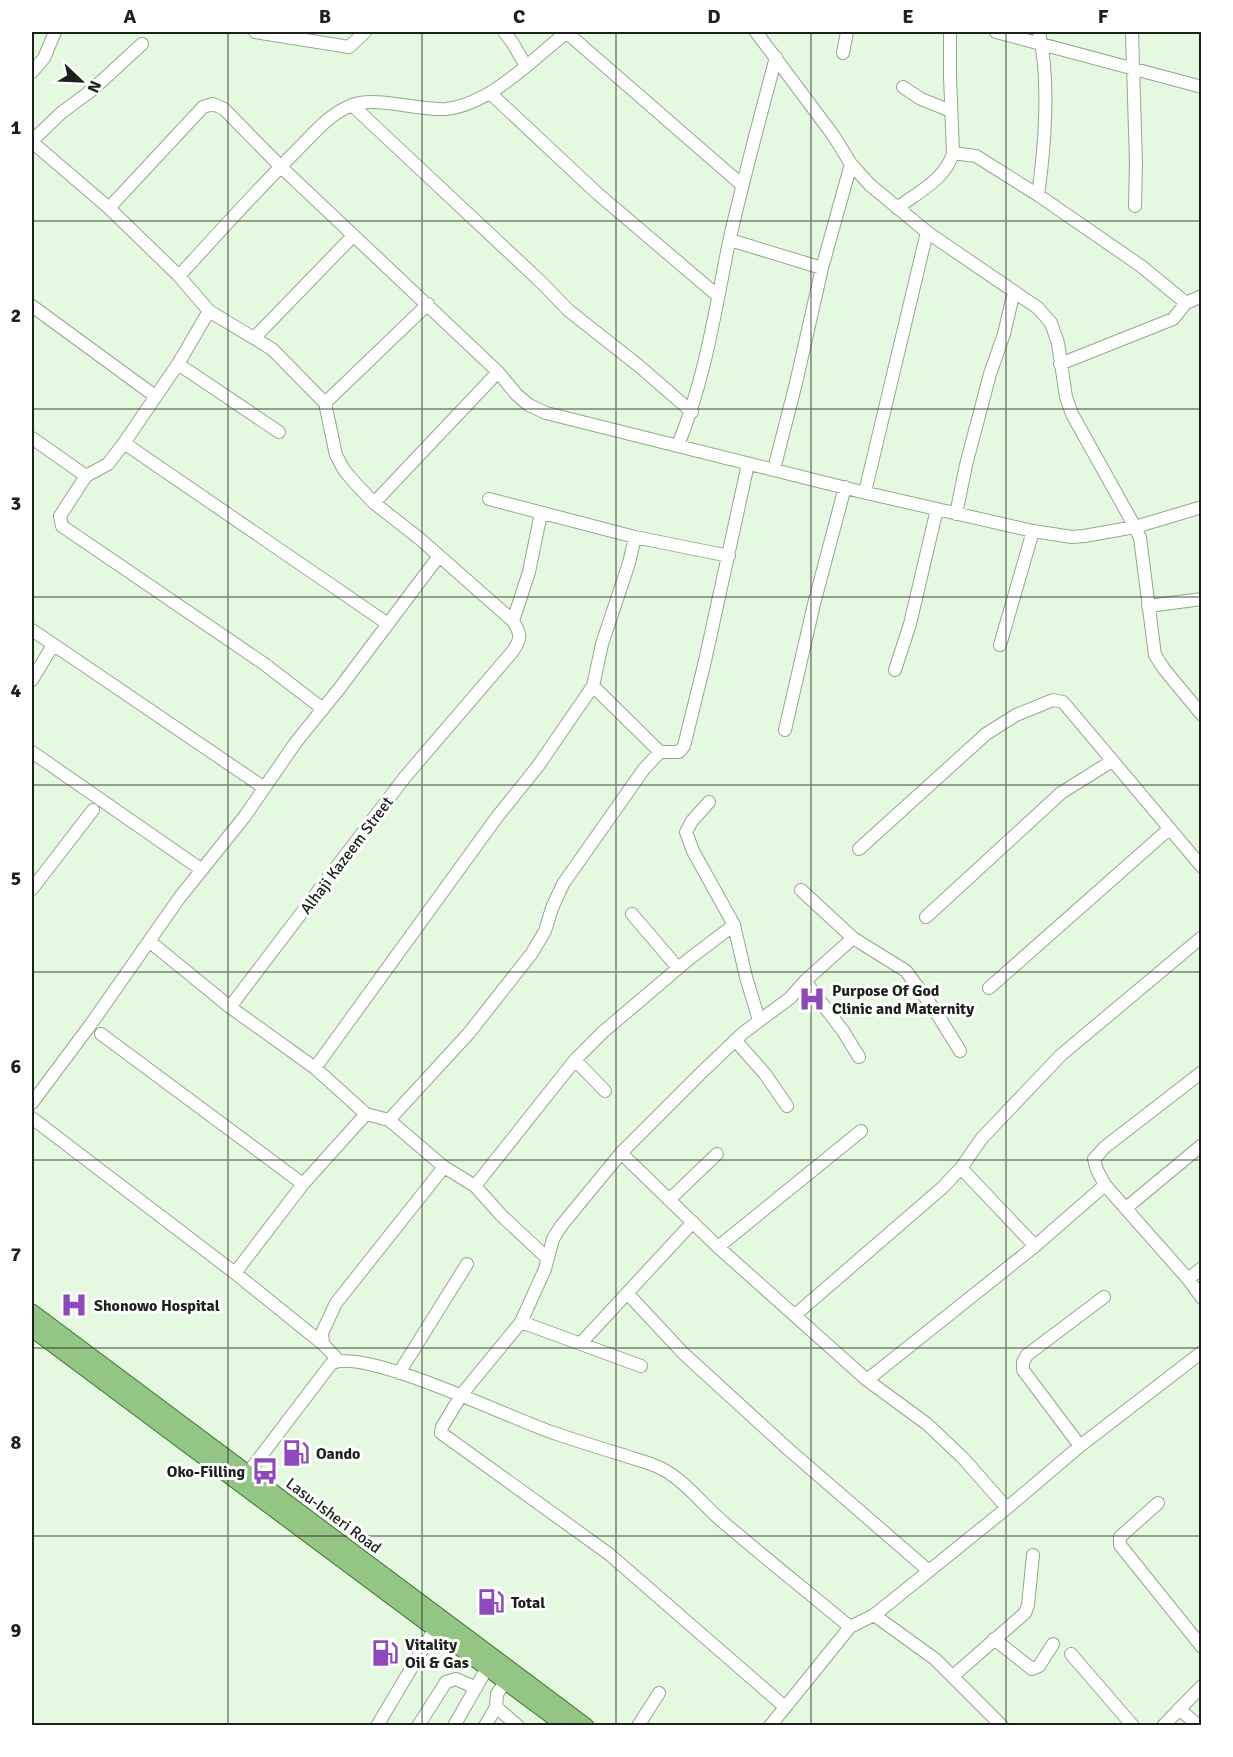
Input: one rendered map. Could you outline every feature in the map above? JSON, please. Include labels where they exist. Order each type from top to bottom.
[{"type":"main road","name":"Lasu-Isheri Road","points":[[32,1312],[586,1725]]},
{"type":"main road","name":"Lasu-Isheri Road","points":[[32,1329],[434,1630],[565,1725]]},
{"type":"street","points":[[32,72],[44,58],[55,32]]},
{"type":"street","points":[[255,32],[349,46],[365,32]]},
{"type":"street","points":[[504,32],[526,66]]},
{"type":"street","points":[[179,276],[280,166],[331,116],[352,105],[376,103],[445,109],[468,103],[490,93],[567,32],[742,186]]},
{"type":"street","points":[[756,32],[833,135],[851,164],[870,185],[927,232],[1038,308],[1051,323],[1058,343],[1066,397],[1072,414],[1136,527],[1143,549],[1155,655],[1202,715]]},
{"type":"street","points":[[843,53],[847,32]]},
{"type":"street","points":[[897,208],[943,174],[951,162],[953,153],[950,32]]},
{"type":"street","points":[[996,32],[1040,37],[1134,70],[1202,87]]},
{"type":"street","points":[[1132,32],[1135,206]]},
{"type":"street","points":[[1038,195],[1045,114],[1040,37]]},
{"type":"street","points":[[142,44],[92,90],[61,113],[32,142],[109,208],[179,276],[209,310],[272,348],[325,403],[330,432],[339,462],[356,484],[374,503],[420,539],[513,621],[529,572],[541,513]]},
{"type":"street","points":[[678,445],[692,412],[709,347],[742,186],[776,57]]},
{"type":"street","points":[[903,87],[921,99],[951,111]]},
{"type":"street","points":[[490,93],[598,194],[718,296]]},
{"type":"street","points":[[109,208],[203,107],[213,104],[224,109],[353,236],[428,304],[498,372],[517,395],[529,405],[546,413],[956,514],[1072,537],[1136,527],[1202,507]]},
{"type":"street","points":[[352,105],[568,310],[639,366],[692,412]]},
{"type":"street","points":[[953,153],[976,156],[1038,195],[1141,266],[1186,303]]},
{"type":"street","points":[[774,469],[822,268],[851,164]]},
{"type":"street","points":[[865,492],[927,232]]},
{"type":"street","points":[[254,338],[353,236]]},
{"type":"street","points":[[730,240],[822,268]]},
{"type":"street","points":[[956,514],[966,465],[1014,291]]},
{"type":"street","points":[[1060,364],[1173,318],[1186,303],[1202,296]]},
{"type":"street","points":[[325,403],[428,304]]},
{"type":"street","points":[[32,306],[154,396]]},
{"type":"street","points":[[209,310],[178,364],[124,443],[108,464],[86,476],[60,516],[62,526],[263,663],[323,709]]},
{"type":"street","points":[[178,364],[279,432]]},
{"type":"street","points":[[374,503],[498,372]]},
{"type":"street","points":[[33,441],[86,476]]},
{"type":"street","points":[[124,443],[388,624]]},
{"type":"street","points":[[593,686],[660,752],[679,753],[684,746],[729,556],[748,464]]},
{"type":"street","points":[[785,730],[814,604],[845,487]]},
{"type":"street","points":[[489,499],[635,537],[729,556]]},
{"type":"street","points":[[895,670],[910,624],[937,509]]},
{"type":"street","points":[[1000,645],[1033,531]]},
{"type":"street","points":[[315,1068],[497,817],[538,766],[593,686],[602,644],[629,563],[635,537]]},
{"type":"street","points":[[32,1104],[149,941],[245,816],[263,787],[439,556]]},
{"type":"street","points":[[1148,606],[1202,599]]},
{"type":"street","name":"Alhaji Kazeem Street","points":[[230,1007],[405,777],[513,651],[520,639],[513,621]]},
{"type":"street","points":[[32,630],[263,787]]},
{"type":"street","points":[[32,680],[53,645]]},
{"type":"street","points":[[859,849],[986,734],[1016,715],[1053,700],[1063,702],[1202,867]]},
{"type":"street","points":[[32,752],[202,870]]},
{"type":"street","points":[[389,1120],[469,1033],[532,953],[545,931],[563,884],[644,769],[660,752]]},
{"type":"street","points":[[926,916],[1061,793],[1112,761]]},
{"type":"street","points":[[710,802],[692,821],[686,832],[693,851],[734,925],[759,1020]]},
{"type":"street","points":[[32,889],[93,810]]},
{"type":"street","points":[[989,988],[1169,829]]},
{"type":"street","points":[[801,890],[853,938],[906,971],[936,1012],[960,1052]]},
{"type":"street","points":[[632,914],[678,968]]},
{"type":"street","points":[[475,1186],[575,1060],[603,1032],[678,968],[734,925]]},
{"type":"street","points":[[795,1315],[942,1188],[961,1168],[982,1138],[1061,1055],[1202,937]]},
{"type":"street","points":[[785,1707],[609,1554],[441,1433],[442,1427],[462,1394],[521,1322],[561,1226],[621,1153],[735,1040],[790,998],[805,981],[853,938]]},
{"type":"street","points":[[149,941],[230,1007],[315,1068],[366,1114],[389,1120],[444,1167],[475,1186],[501,1215],[548,1258]]},
{"type":"street","points":[[805,981],[843,1031],[859,1057]]},
{"type":"street","points":[[101,1034],[303,1184]]},
{"type":"street","points":[[735,1040],[765,1074],[787,1106]]},
{"type":"street","points":[[575,1060],[604,1091]]},
{"type":"street","points":[[1202,1072],[1094,1159],[1105,1185],[1202,1298]]},
{"type":"street","points":[[235,1273],[303,1184],[366,1114]]},
{"type":"street","points":[[32,1118],[235,1273],[323,1344],[337,1359],[399,1373],[462,1394],[551,1432],[649,1463],[666,1471],[681,1482],[721,1521],[850,1627]]},
{"type":"street","points":[[718,1247],[861,1131]]},
{"type":"street","points":[[1126,1208],[1202,1145]]},
{"type":"street","points":[[621,1153],[718,1247],[867,1380],[927,1424],[963,1458],[1007,1508]]},
{"type":"street","points":[[669,1200],[717,1154]]},
{"type":"street","points":[[323,1344],[322,1333],[336,1303],[444,1167]]},
{"type":"street","points":[[961,1168],[1035,1246]]},
{"type":"street","points":[[867,1380],[1035,1246],[1105,1185]]},
{"type":"street","points":[[581,1343],[693,1222]]},
{"type":"street","points":[[399,1373],[467,1264]]},
{"type":"street","points":[[1188,1279],[1202,1268]]},
{"type":"street","points":[[628,1294],[701,1369],[788,1449],[929,1571]]},
{"type":"street","points":[[1080,1446],[1023,1370],[1023,1362],[1027,1355],[1104,1297]]},
{"type":"street","points":[[521,1322],[641,1366]]},
{"type":"street","points":[[770,1725],[850,1627],[874,1615],[1080,1446],[1202,1352]]},
{"type":"street","points":[[248,1473],[337,1359]]},
{"type":"street","points":[[1158,1503],[1120,1537],[1120,1545],[1202,1647]]},
{"type":"street","points":[[953,1676],[1025,1613],[1028,1605],[1033,1555]]},
{"type":"street","points":[[874,1615],[935,1659],[1002,1725]]},
{"type":"street","points":[[377,1725],[434,1630]]},
{"type":"street","points":[[994,1639],[1032,1669],[1039,1666],[1053,1644]]},
{"type":"street","points":[[1071,1654],[1132,1725]]},
{"type":"street","points":[[454,1725],[487,1668]]},
{"type":"street","points":[[418,1725],[446,1682],[456,1679],[476,1688]]},
{"type":"street","points":[[485,1725],[496,1707],[497,1694],[505,1682]]},
{"type":"street","points":[[1163,1725],[1202,1686]]},
{"type":"street","points":[[638,1725],[659,1693]]},
{"type":"street","points":[[496,1707],[518,1725]]},
{"type":"street","points":[[1179,1709],[1199,1725]]},
{"type":"place","name":"Purpose Of God Clinic and Maternity","points":[[812,999]]},
{"type":"place","name":"Shonowo Hospital","points":[[74,1305]]},
{"type":"place","name":"Oando","points":[[296,1453]]},
{"type":"place","name":"Oko-Filling","points":[[265,1471]]},
{"type":"place","name":"Total","points":[[491,1602]]},
{"type":"place","name":"Vitality Oil & Gas","points":[[385,1653]]}]
